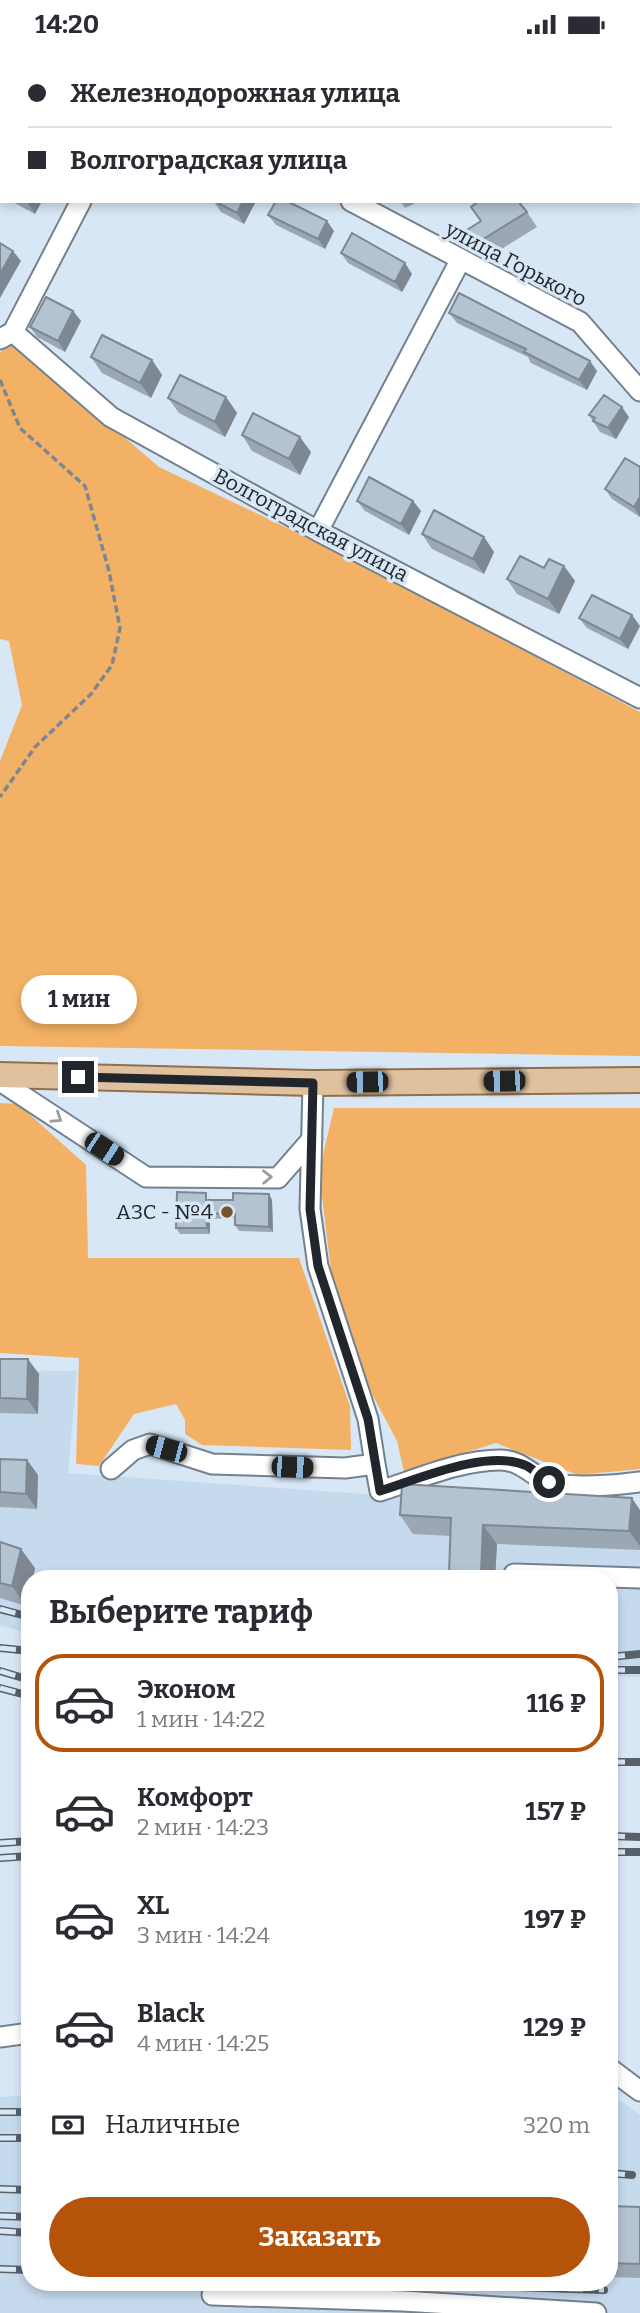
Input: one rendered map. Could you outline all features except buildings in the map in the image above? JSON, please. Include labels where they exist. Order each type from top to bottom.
[{"type":"main road","points":[[0,1075],[313,1083],[640,1080]]},
{"type":"street","points":[[6,336],[80,203]]},
{"type":"street","name":"улица Горького","points":[[355,203],[580,322],[640,391]]},
{"type":"street","points":[[318,531],[461,259]]},
{"type":"street","name":"Волгоградская улица","points":[[6,336],[111,417],[318,531],[640,698]]},
{"type":"street","points":[[0,1081],[146,1177],[278,1178],[312,1139]]},
{"type":"street","points":[[313,1083],[310,1209],[318,1266],[368,1419],[380,1491],[452,1468],[502,1459],[526,1466],[549,1482],[611,1486],[640,1482]]},
{"type":"street","points":[[111,1469],[133,1450],[150,1444],[212,1464],[345,1468],[374,1464]]},
{"type":"street","points":[[618,1577],[640,1578]]},
{"type":"street","points":[[0,2037],[21,2034]]},
{"type":"street","points":[[618,2075],[640,2091]]},
{"type":"street","points":[[212,2295],[403,2301],[596,2313]]},
{"type":"path","points":[[0,380],[20,428],[85,487],[120,628],[111,665],[91,694],[35,747],[0,797]]},
{"type":"shaded area","points":[[16,344],[159,467],[338,552],[640,712],[640,1056],[0,1046],[0,761],[22,705],[9,641],[0,639],[0,352]]},
{"type":"shaded area","points":[[0,1103],[18,1104],[86,1165],[88,1258],[299,1258],[350,1406],[351,1450],[202,1445],[185,1434],[185,1420],[176,1404],[134,1414],[99,1466],[76,1464],[79,1358],[0,1353]]},
{"type":"shaded area","points":[[334,1108],[640,1108],[640,1469],[578,1475],[496,1443],[404,1472],[397,1441],[372,1394],[334,1295],[319,1172]]},
{"type":"shaded area","points":[[0,1370],[77,1371],[68,1473],[449,1500],[640,1510],[640,1677],[618,1676],[618,1570],[21,1570],[21,1631],[0,1626]]},
{"type":"shaded area","points":[[21,2096],[21,2291],[618,2291],[618,2102],[623,2102],[640,2115],[640,2313],[0,2313],[0,2097]]},
{"type":"railway","points":[[0,1609],[21,1615]]},
{"type":"railway","points":[[0,1648],[21,1650]]},
{"type":"railway","points":[[618,1656],[640,1654]]},
{"type":"railway","points":[[618,1670],[640,1670]]},
{"type":"railway","points":[[0,1671],[21,1677]]},
{"type":"railway","points":[[0,1688],[21,1694]]},
{"type":"railway","points":[[618,1762],[640,1762]]},
{"type":"railway","points":[[618,1836],[640,1837]]},
{"type":"railway","points":[[0,1843],[21,1842]]},
{"type":"railway","points":[[618,1852],[640,1852]]},
{"type":"railway","points":[[0,1858],[21,1857]]},
{"type":"railway","points":[[0,2112],[21,2112]]},
{"type":"railway","points":[[0,2138],[21,2138]]},
{"type":"railway","points":[[618,2174],[632,2175]]},
{"type":"railway","points":[[0,2189],[21,2190]]},
{"type":"railway","points":[[0,2216],[21,2217]]},
{"type":"railway","points":[[0,2231],[21,2232]]},
{"type":"railway","points":[[0,2269],[21,2270]]},
{"type":"place","name":"АЗС - №4","points":[[227,1212]]},
{"type":"route","points":[[78,1077],[313,1083],[310,1209],[318,1266],[368,1419],[380,1491],[452,1468],[502,1459],[526,1466],[549,1482]]}]
